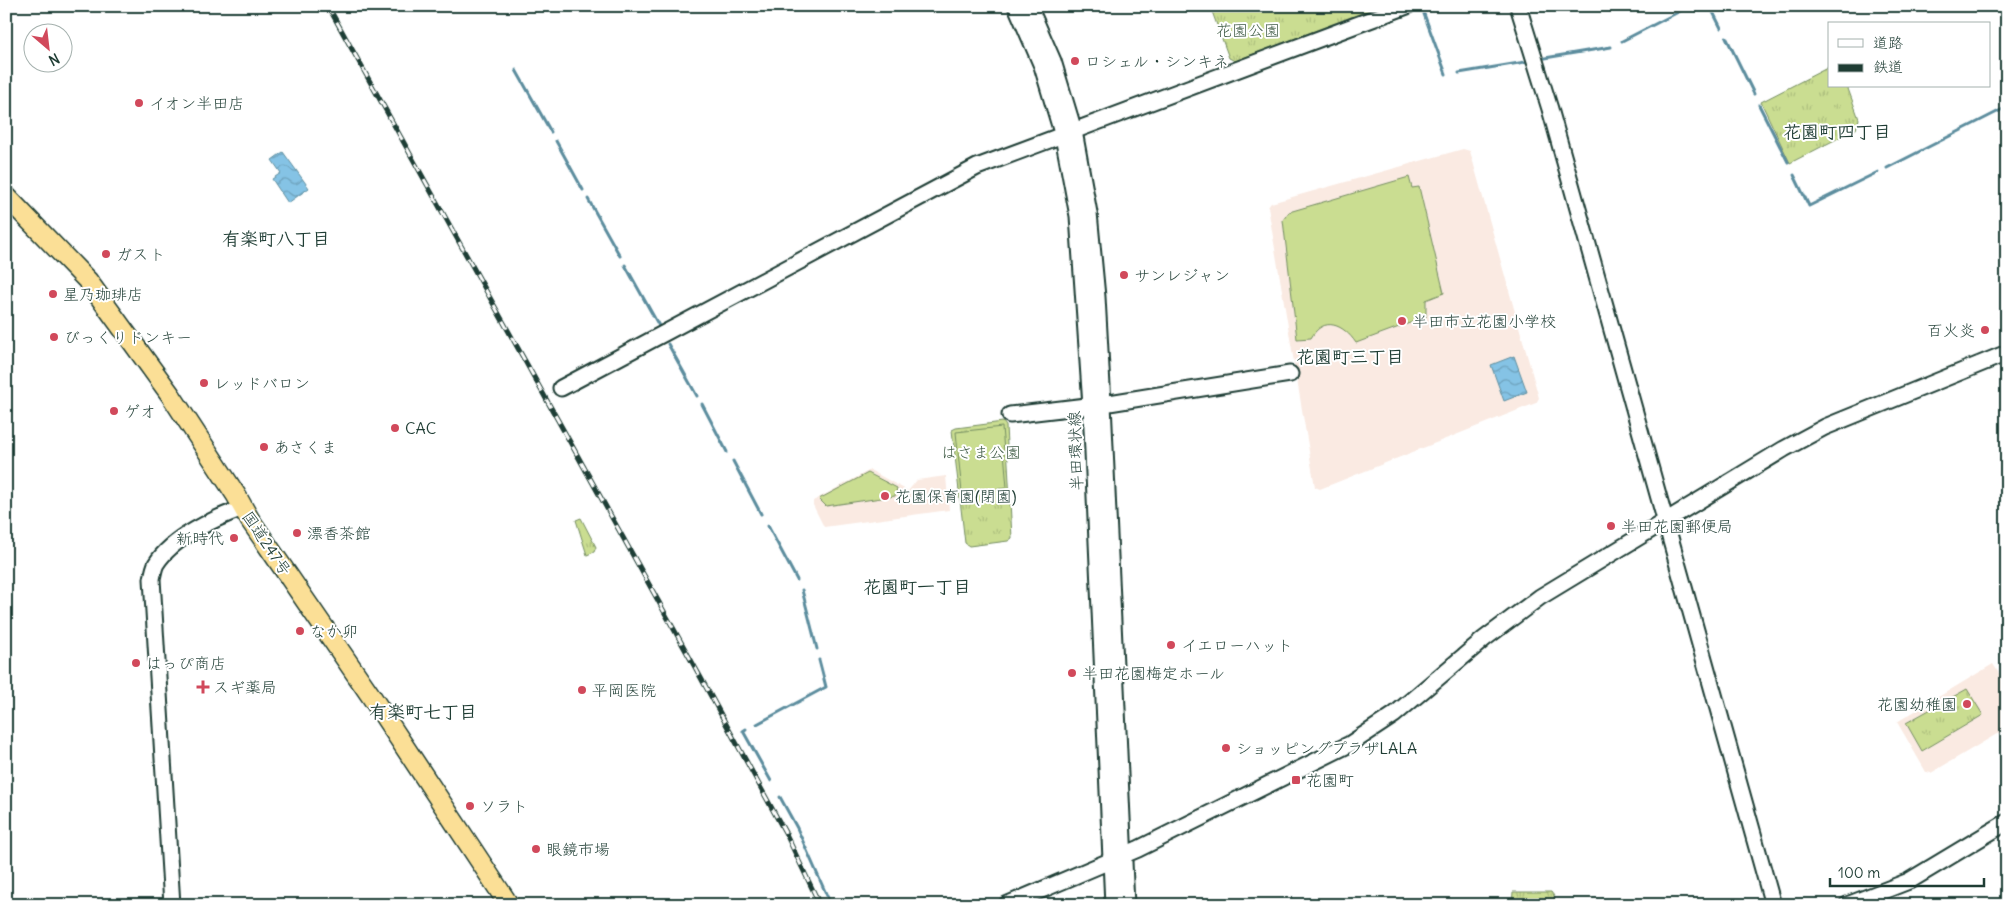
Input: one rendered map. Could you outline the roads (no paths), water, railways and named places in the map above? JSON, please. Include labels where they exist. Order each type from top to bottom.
[{"type":"highway","name":"国道247号","points":[[6,196],[88,281],[170,394],[243,508],[510,905]]},
{"type":"street","name":"半田環状線","points":[[1016,6],[1069,133]]},
{"type":"street","name":"半田環状線","points":[[1030,6],[1053,61],[1069,133],[1078,216],[1097,405],[1118,857],[1126,905]]},
{"type":"street","points":[[561,388],[977,167],[1407,6]]},
{"type":"street","points":[[1518,6],[1550,109],[1773,905]]},
{"type":"street","points":[[1006,905],[1118,857],[1350,744],[1394,715],[1484,639],[1540,598],[1784,449],[1825,427],[2007,353]]},
{"type":"street","points":[[1010,415],[1097,405],[1290,374]]},
{"type":"street","points":[[172,905],[152,579],[155,566],[164,553],[177,542],[228,514],[243,508]]},
{"type":"street","points":[[1847,905],[1909,881],[2007,822]]},
{"type":"street","name":"半田環状線","points":[[1113,905],[1118,857]]},
{"type":"water","points":[[283,152],[309,188],[288,203],[272,179],[281,173],[272,160]]},
{"type":"water","points":[[1514,356],[1527,392],[1504,401],[1491,365]]},
{"type":"waterway","points":[[1622,41],[1690,6]]},
{"type":"waterway","points":[[1710,6],[1721,28]]},
{"type":"waterway","points":[[1424,14],[1446,74]]},
{"type":"waterway","points":[[1726,37],[1754,94]]},
{"type":"waterway","points":[[1545,58],[1611,47]]},
{"type":"waterway","points":[[1459,73],[1525,62]]},
{"type":"waterway","points":[[516,70],[551,132]]},
{"type":"waterway","points":[[1759,105],[1788,162]]},
{"type":"waterway","points":[[1887,168],[2007,107]]},
{"type":"waterway","points":[[556,141],[583,190]]},
{"type":"waterway","points":[[1794,175],[1809,206],[1878,172]]},
{"type":"waterway","points":[[588,199],[620,256]]},
{"type":"waterway","points":[[625,265],[659,326]]},
{"type":"waterway","points":[[668,344],[697,396]]},
{"type":"waterway","points":[[702,404],[727,452]]},
{"type":"waterway","points":[[733,461],[761,514]]},
{"type":"waterway","points":[[768,526],[797,580]]},
{"type":"waterway","points":[[802,590],[817,649]]},
{"type":"waterway","points":[[757,724],[826,687],[819,660]]},
{"type":"waterway","points":[[746,729],[743,731],[771,781]]},
{"type":"waterway","points":[[780,797],[797,828],[831,905]]},
{"type":"railway","points":[[328,6],[701,678],[787,836],[820,905]]},
{"type":"place","name":"ロシェル・シンキネ","points":[[1075,61]]},
{"type":"place","name":"イオン半田店","points":[[139,103]]},
{"type":"place","name":"ガスト","points":[[106,254]]},
{"type":"place","name":"サンレジャン","points":[[1124,275]]},
{"type":"place","name":"星乃珈琲店","points":[[53,294]]},
{"type":"place","name":"半田市立花園小学校","points":[[1402,321]]},
{"type":"place","name":"百火炎","points":[[1985,330]]},
{"type":"place","name":"びっくりドンキー","points":[[54,337]]},
{"type":"place","name":"レッドバロン","points":[[204,383]]},
{"type":"place","name":"ゲオ","points":[[114,411]]},
{"type":"place","name":"CAC","points":[[395,428]]},
{"type":"place","name":"あさくま","points":[[264,447]]},
{"type":"place","name":"花園保育園(閉園)","points":[[885,496]]},
{"type":"place","name":"半田花園郵便局","points":[[1611,526]]},
{"type":"place","name":"漂香茶館","points":[[297,533]]},
{"type":"place","name":"新時代","points":[[234,538]]},
{"type":"place","name":"なか卯","points":[[300,631]]},
{"type":"place","name":"イエローハット","points":[[1171,645]]},
{"type":"place","name":"はっぴ商店","points":[[136,663]]},
{"type":"place","name":"半田花園梅定ホール","points":[[1072,673]]},
{"type":"place","name":"スギ薬局","points":[[203,687]]},
{"type":"place","name":"平岡医院","points":[[582,690]]},
{"type":"place","name":"花園幼稚園","points":[[1967,704]]},
{"type":"place","name":"ショッピングプラザLALA","points":[[1226,748]]},
{"type":"place","name":"花園町","points":[[1296,780]]},
{"type":"place","name":"ソラト","points":[[470,806]]},
{"type":"place","name":"眼鏡市場","points":[[536,849]]},
{"type":"district","name":"花園町四丁目","points":[[1837,132]]},
{"type":"district","name":"有楽町八丁目","points":[[276,239]]},
{"type":"district","name":"花園町三丁目","points":[[1350,357]]},
{"type":"district","name":"花園町一丁目","points":[[917,587]]},
{"type":"district","name":"有楽町七丁目","points":[[423,712]]},
{"type":"park label","name":"花園公園","points":[[1248,30]]},
{"type":"park label","name":"はさま公園","points":[[981,452]]}]
